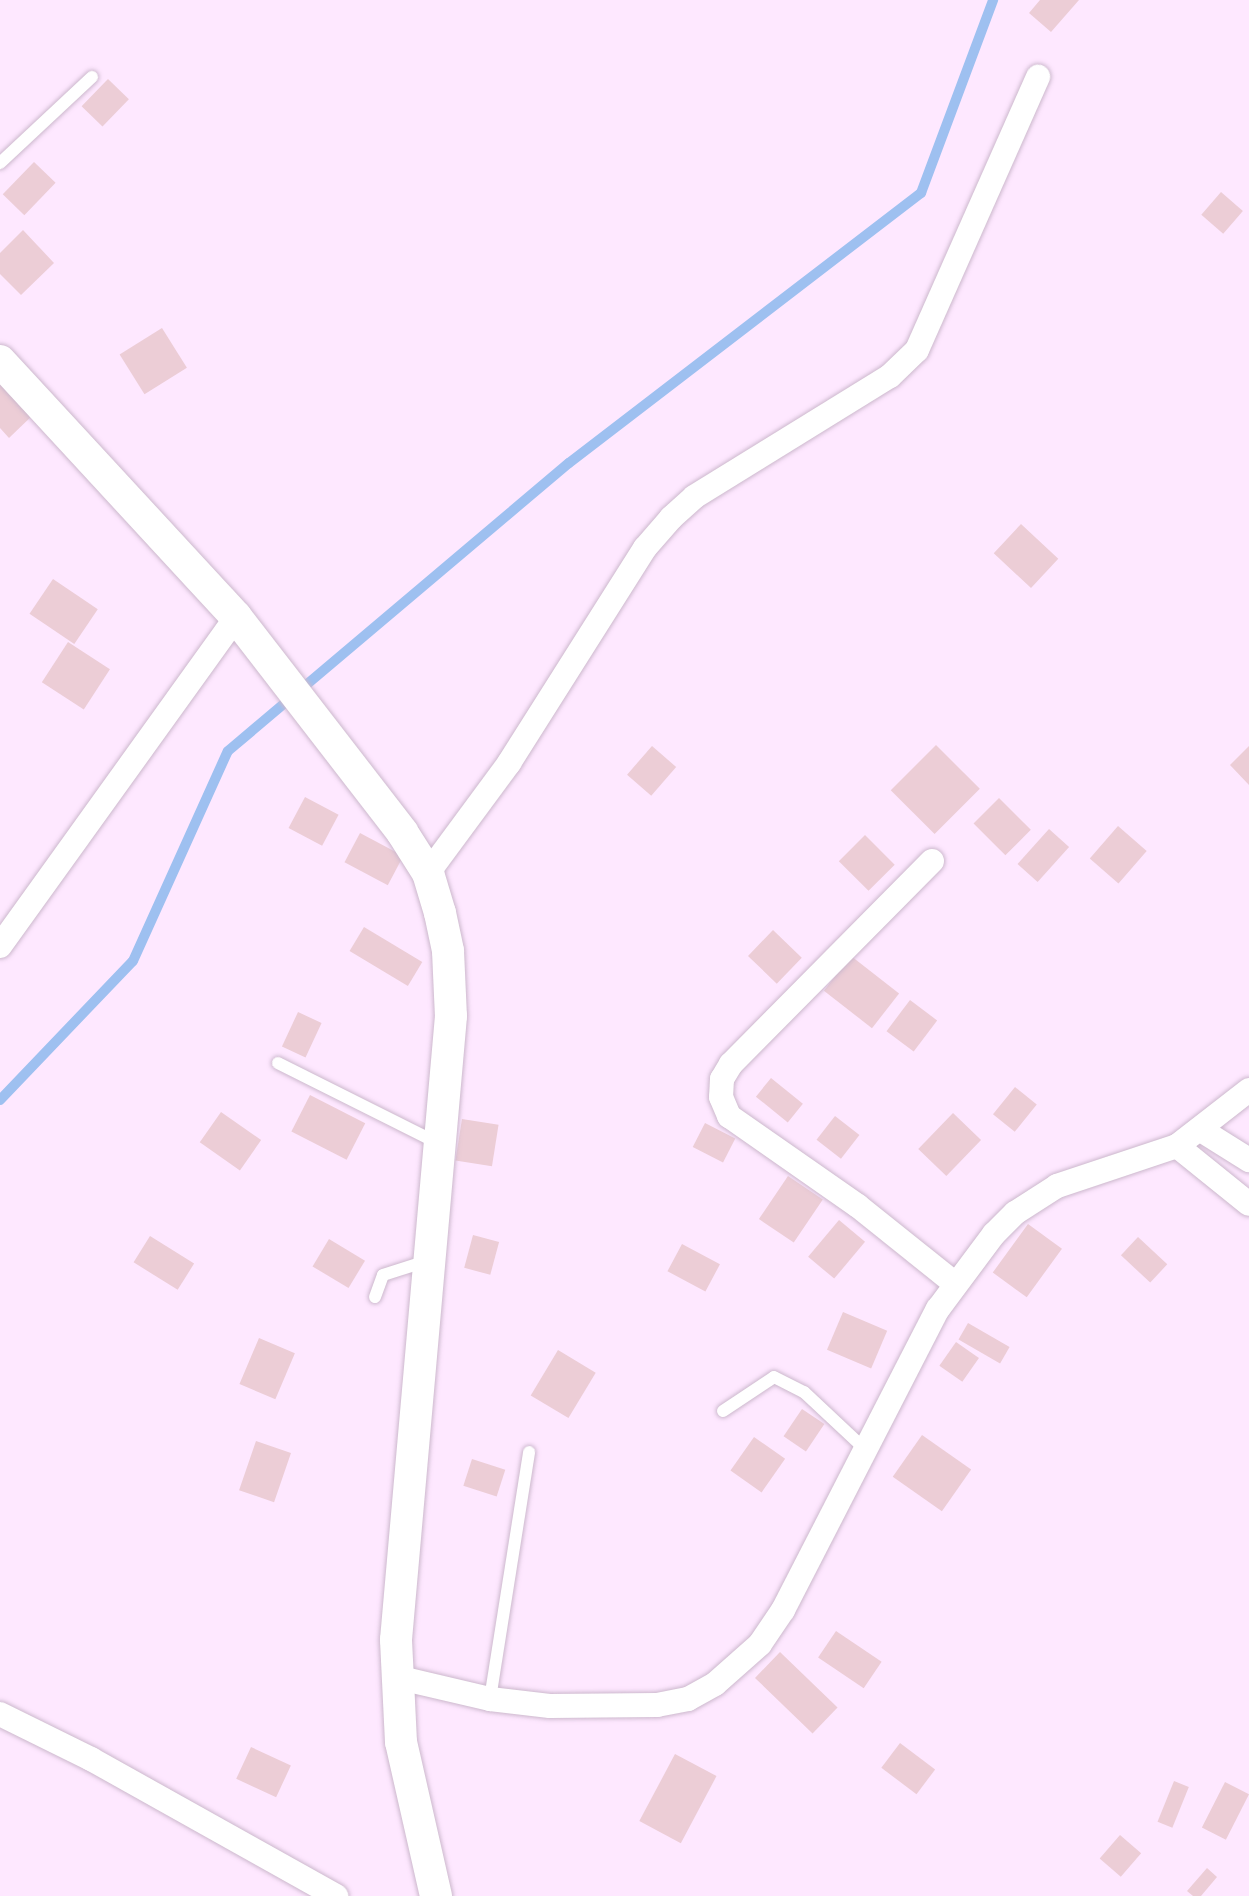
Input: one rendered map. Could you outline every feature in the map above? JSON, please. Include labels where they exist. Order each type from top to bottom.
[{"type":"street","points":[[428,873],[509,763],[645,548],[671,518],[694,497],[890,376],[917,351],[1038,77]]},
{"type":"street","points":[[0,361],[236,617],[381,802],[428,873],[448,951],[451,1016],[406,1497],[396,1677],[401,1742],[436,1896]]},
{"type":"street","points":[[0,946],[236,617]]},
{"type":"street","points":[[932,861],[731,1064],[722,1079],[721,1097],[729,1116],[858,1206],[954,1283]]},
{"type":"street","points":[[396,1677],[490,1699],[550,1706],[657,1704],[688,1699],[715,1684],[760,1644],[783,1610],[954,1283],[994,1234],[1038,1196],[1078,1178],[1133,1164],[1177,1146],[1201,1130],[1249,1090]]},
{"type":"street","points":[[1201,1130],[1249,1160]]},
{"type":"street","points":[[1177,1146],[1249,1204]]},
{"type":"street","points":[[0,1714],[91,1759],[336,1896]]},
{"type":"lane","points":[[0,163],[92,77]]},
{"type":"lane","points":[[278,1063],[439,1143]]},
{"type":"lane","points":[[375,1297],[383,1275],[427,1261]]},
{"type":"lane","points":[[723,1411],[775,1377],[804,1392],[866,1450]]},
{"type":"lane","points":[[490,1699],[529,1452]]},
{"type":"building","points":[[1040,0],[1079,0],[1051,32],[1029,13]]},
{"type":"building","points":[[108,79],[129,99],[102,126],[82,106]]},
{"type":"building","points":[[34,162],[56,183],[24,215],[3,194]]},
{"type":"building","points":[[1221,192],[1243,211],[1223,234],[1201,215]]},
{"type":"building","points":[[23,230],[54,263],[21,295],[0,274],[0,253]]},
{"type":"building","points":[[162,328],[187,368],[145,394],[120,354]]},
{"type":"building","points":[[0,375],[35,413],[9,438],[0,428]]},
{"type":"building","points":[[1021,524],[1058,559],[1031,588],[994,553]]},
{"type":"building","points":[[53,579],[98,609],[74,644],[30,614]]},
{"type":"building","points":[[68,642],[110,669],[84,709],[42,682]]},
{"type":"building","points":[[936,745],[980,789],[935,834],[891,790]]},
{"type":"building","points":[[652,746],[676,767],[651,796],[627,775]]},
{"type":"building","points":[[1249,746],[1249,785],[1230,765]]},
{"type":"building","points":[[305,797],[339,815],[322,846],[289,828]]},
{"type":"building","points":[[999,798],[1031,830],[1005,855],[974,823]]},
{"type":"building","points":[[1118,826],[1147,851],[1118,883],[1090,858]]},
{"type":"building","points":[[1049,829],[1069,847],[1038,882],[1018,864]]},
{"type":"building","points":[[360,833],[403,856],[388,885],[345,862]]},
{"type":"building","points":[[865,835],[895,865],[869,891],[839,861]]},
{"type":"building","points":[[364,927],[422,962],[408,986],[350,951]]},
{"type":"building","points":[[773,930],[802,958],[777,984],[748,956]]},
{"type":"building","points":[[851,956],[899,994],[872,1028],[824,991]]},
{"type":"building","points":[[910,1000],[937,1020],[914,1052],[887,1031]]},
{"type":"building","points":[[298,1012],[322,1023],[306,1057],[282,1046]]},
{"type":"building","points":[[771,1078],[803,1104],[788,1122],[756,1097]]},
{"type":"building","points":[[1015,1087],[1037,1105],[1015,1132],[993,1114]]},
{"type":"building","points":[[310,1095],[365,1123],[347,1160],[291,1132]]},
{"type":"building","points":[[221,1112],[261,1140],[240,1170],[200,1142]]},
{"type":"building","points":[[953,1113],[981,1140],[946,1176],[918,1149]]},
{"type":"building","points":[[835,1116],[859,1135],[841,1159],[817,1140]]},
{"type":"building","points":[[462,1119],[499,1125],[492,1166],[455,1160]]},
{"type":"building","points":[[705,1123],[735,1138],[723,1162],[693,1147]]},
{"type":"building","points":[[788,1176],[823,1199],[794,1243],[759,1219]]},
{"type":"building","points":[[839,1220],[865,1242],[834,1279],[808,1257]]},
{"type":"building","points":[[1028,1224],[1062,1249],[1027,1297],[993,1273]]},
{"type":"building","points":[[473,1235],[499,1242],[490,1275],[464,1268]]},
{"type":"building","points":[[150,1236],[194,1264],[178,1290],[134,1262]]},
{"type":"building","points":[[1138,1237],[1167,1264],[1150,1283],[1121,1255]]},
{"type":"building","points":[[329,1239],[365,1261],[349,1288],[313,1266]]},
{"type":"building","points":[[682,1244],[720,1264],[705,1292],[667,1271]]},
{"type":"building","points":[[843,1312],[887,1331],[871,1368],[827,1350]]},
{"type":"building","points":[[968,1323],[1010,1347],[1000,1363],[958,1339]]},
{"type":"building","points":[[259,1338],[295,1353],[275,1399],[239,1384]]},
{"type":"building","points":[[956,1342],[979,1358],[962,1382],[939,1366]]},
{"type":"building","points":[[558,1350],[596,1373],[568,1418],[531,1395]]},
{"type":"building","points":[[802,1409],[824,1424],[806,1451],[784,1436]]},
{"type":"building","points":[[922,1435],[971,1469],[942,1511],[893,1477]]},
{"type":"building","points":[[754,1437],[785,1459],[762,1492],[730,1471]]},
{"type":"building","points":[[256,1441],[291,1453],[274,1502],[239,1490]]},
{"type":"building","points":[[472,1459],[505,1470],[497,1496],[463,1486]]},
{"type":"building","points":[[836,1631],[882,1662],[864,1688],[818,1658]]},
{"type":"building","points":[[780,1652],[838,1708],[813,1733],[755,1678]]},
{"type":"building","points":[[900,1743],[935,1769],[916,1794],[881,1768]]},
{"type":"building","points":[[251,1747],[291,1766],[276,1797],[236,1779]]},
{"type":"building","points":[[675,1754],[716,1776],[681,1843],[639,1821]]},
{"type":"building","points":[[1174,1781],[1189,1787],[1172,1828],[1158,1822]]},
{"type":"building","points":[[1225,1782],[1249,1794],[1226,1840],[1202,1827]]},
{"type":"building","points":[[1120,1835],[1141,1853],[1121,1877],[1100,1858]]},
{"type":"building","points":[[1207,1868],[1217,1877],[1201,1896],[1193,1896],[1187,1891]]},
{"type":"waterway","points":[[0,1100],[133,961],[228,751],[569,463],[921,193],[993,0]]}]
